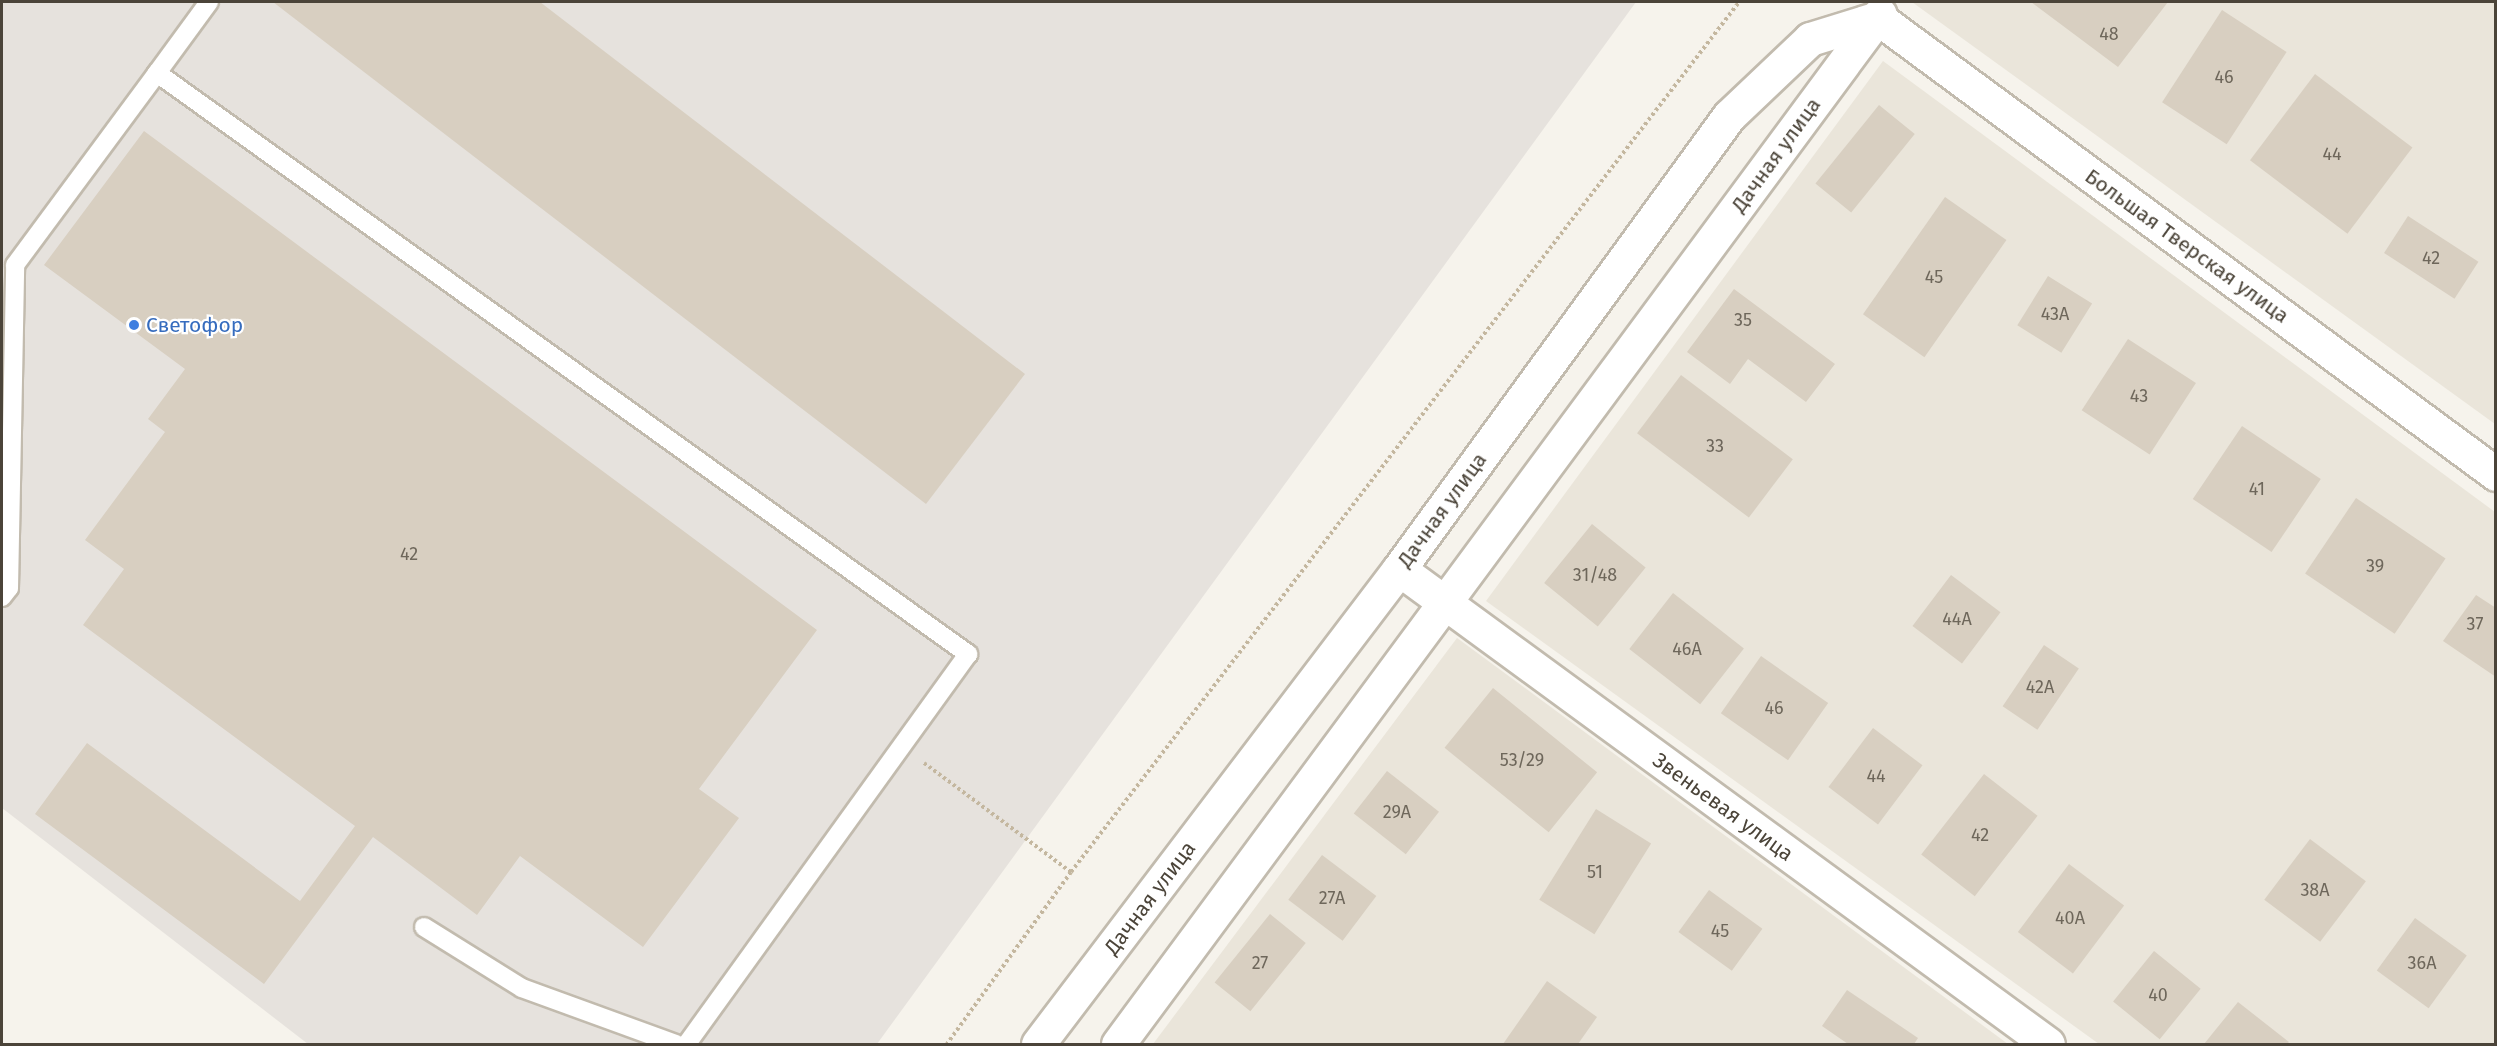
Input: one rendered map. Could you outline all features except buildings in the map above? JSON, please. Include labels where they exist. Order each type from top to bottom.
[{"type":"street","name":"Большая Тверская улица","points":[[1884,10],[2496,474]]},
{"type":"street","name":"Дачная улица","points":[[1038,1044],[1399,569],[1729,116],[1810,39],[1884,10]]},
{"type":"street","name":"Дачная улица","points":[[1118,1044],[1884,10]]},
{"type":"street","name":"Звеньевая улица","points":[[1399,569],[2048,1044]]},
{"type":"lane","points":[[2,597],[9,588],[15,265],[209,2]]},
{"type":"lane","points":[[158,73],[968,654],[687,1044]]},
{"type":"lane","points":[[424,927],[522,988],[676,1044]]},
{"type":"path","points":[[947,1044],[1071,872],[1739,2]]},
{"type":"path","points":[[901,746],[1071,872]]},
{"type":"shaded area","points":[[2,2],[1636,2],[877,1044],[308,1044],[2,808]]},
{"type":"shaded area","points":[[1912,2],[2495,2],[2495,424]]},
{"type":"shaded area","points":[[1883,61],[2495,512],[2495,1044],[2099,1044],[1486,601]]},
{"type":"shaded area","points":[[1457,638],[2008,1044],[1153,1044]]},
{"type":"place","name":"Светофор","points":[[134,325]]}]
